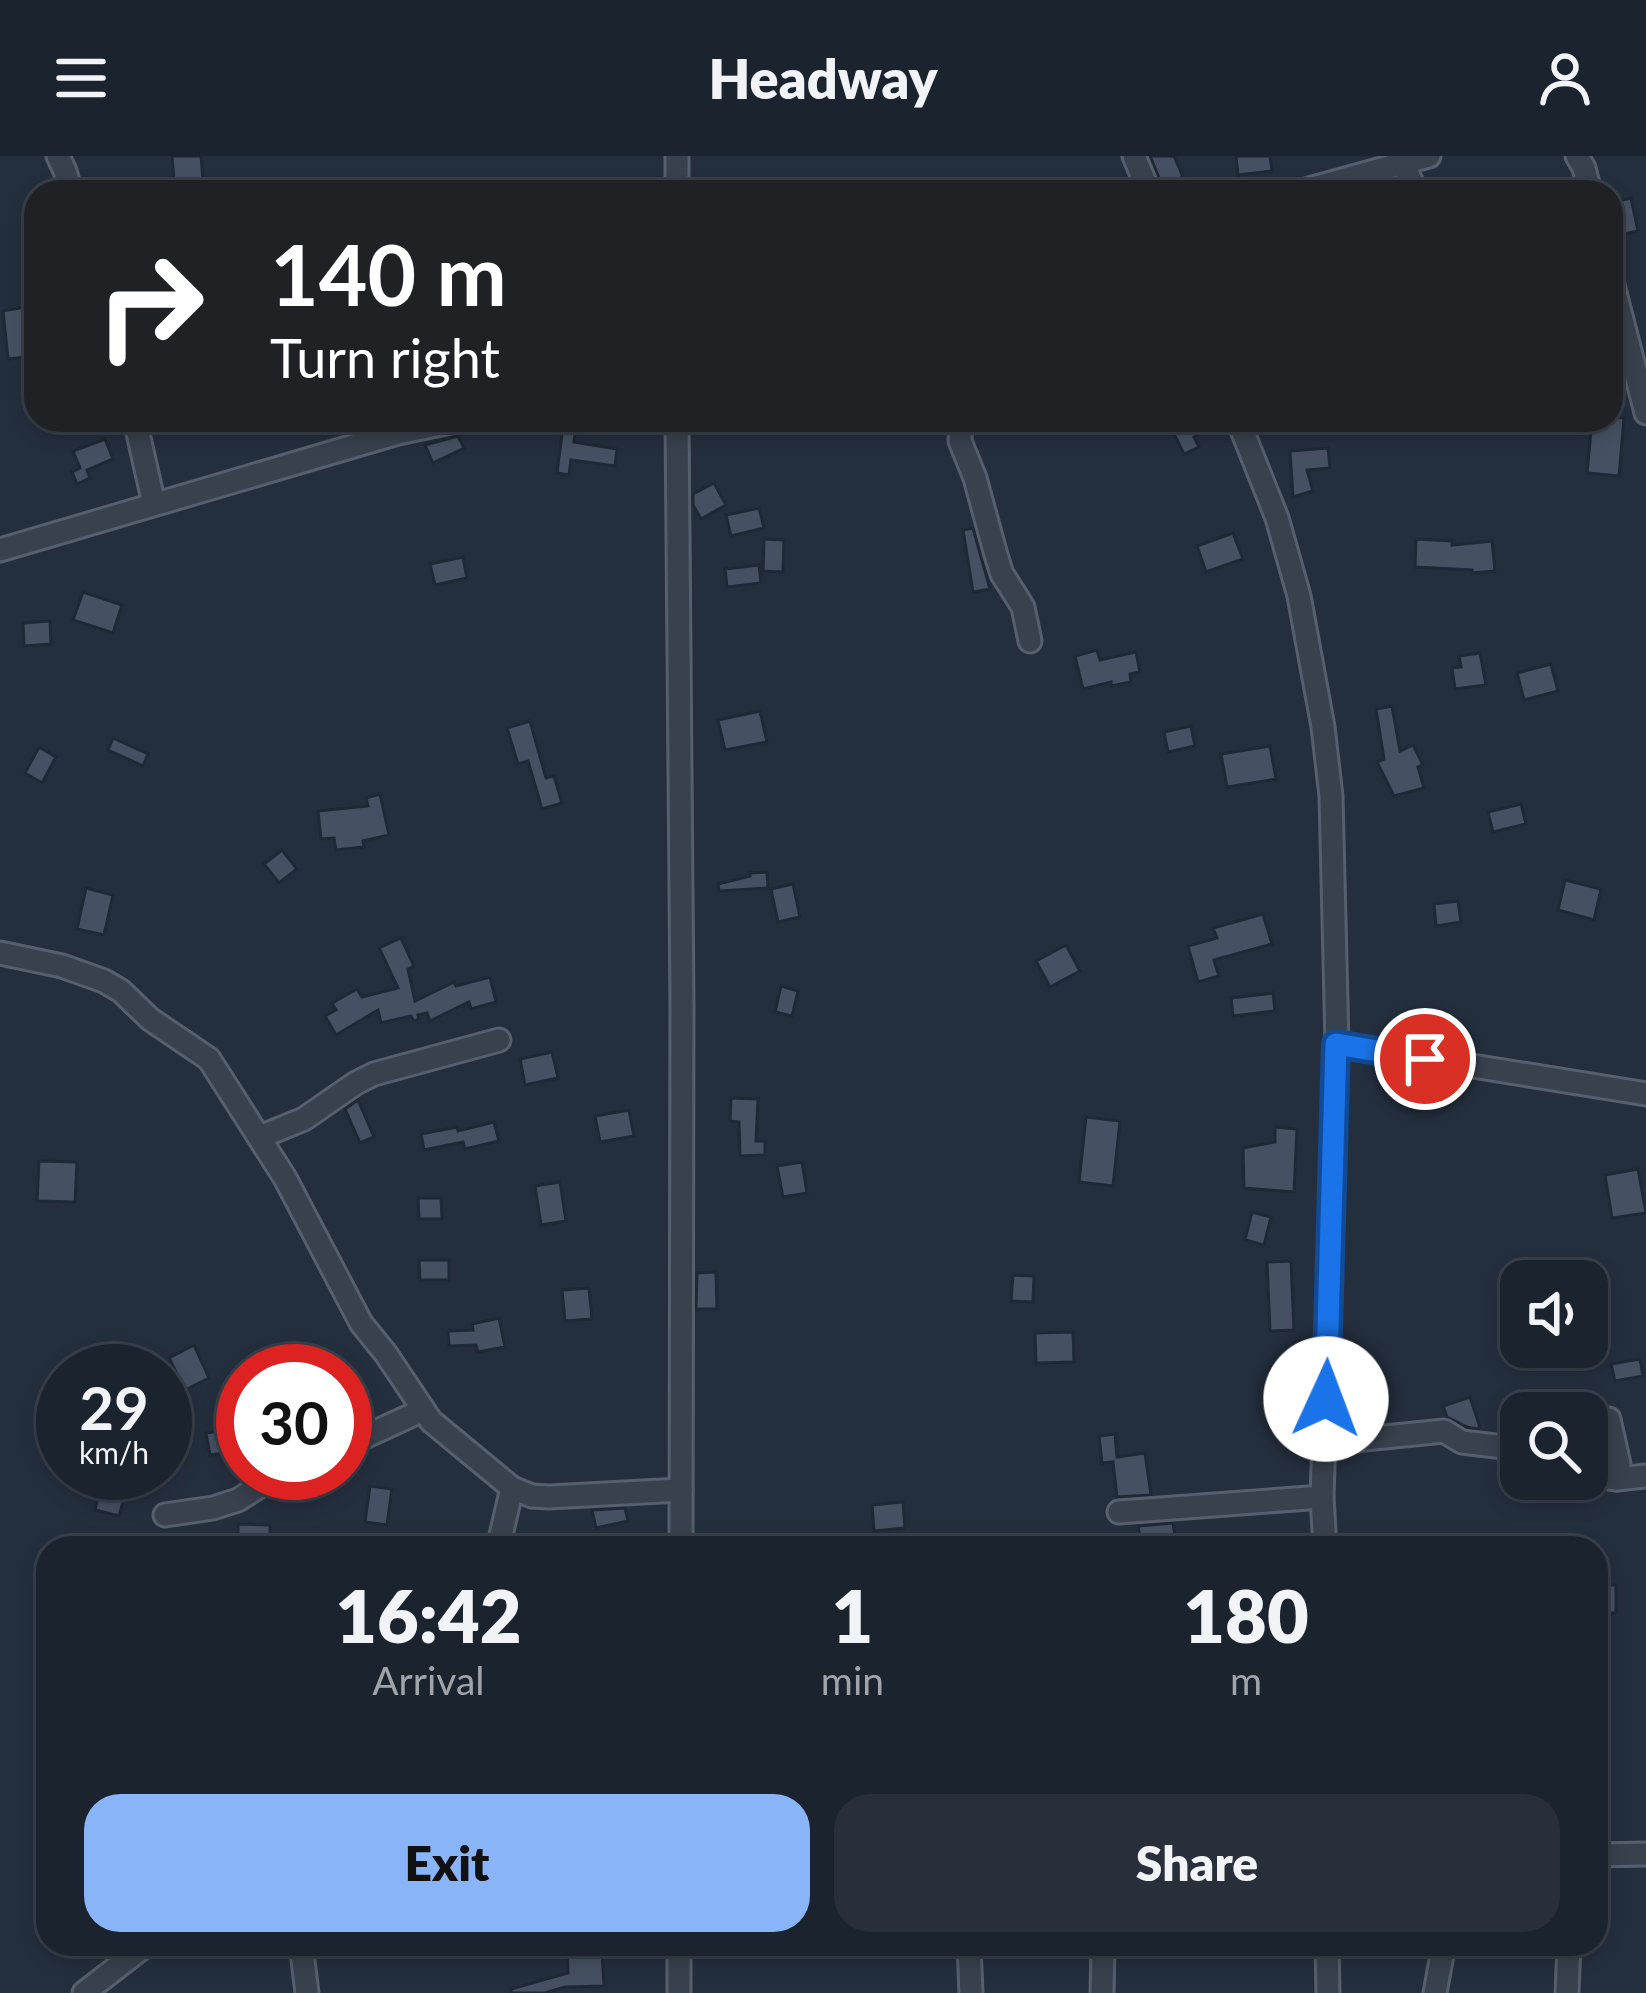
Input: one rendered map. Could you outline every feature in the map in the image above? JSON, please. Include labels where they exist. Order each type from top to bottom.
[{"type":"street","points":[[1354,180],[1429,156]]},
{"type":"street","points":[[1402,163],[1410,180]]},
{"type":"street","points":[[1623,315],[1639,365],[1646,413]]},
{"type":"street","points":[[138,432],[154,504]]},
{"type":"street","points":[[0,550],[403,432]]},
{"type":"street","points":[[676,432],[681,1536]]},
{"type":"street","points":[[960,432],[1002,574],[1023,607],[1030,641]]},
{"type":"street","points":[[1242,432],[1299,596],[1331,796],[1336,1044],[1324,1536]]},
{"type":"street","points":[[0,953],[104,981],[209,1059],[313,1227],[361,1323],[443,1433],[512,1488],[549,1497],[681,1490]]},
{"type":"street","points":[[260,1137],[304,1119],[374,1074],[499,1040]]},
{"type":"street","points":[[1336,1044],[1646,1094]]},
{"type":"street","points":[[372,1434],[423,1410]]},
{"type":"street","points":[[1609,1419],[1619,1464],[1617,1480]]},
{"type":"street","points":[[1325,1443],[1444,1431],[1462,1442],[1500,1447]]},
{"type":"street","points":[[1608,1478],[1646,1476]]},
{"type":"street","points":[[501,1536],[512,1488]]},
{"type":"street","points":[[1119,1512],[1322,1497]]},
{"type":"street","points":[[165,1515],[235,1500]]},
{"type":"street","points":[[1608,1855],[1646,1854]]},
{"type":"street","points":[[84,1993],[132,1956]]},
{"type":"street","points":[[303,1956],[308,1993]]},
{"type":"street","points":[[679,1993],[680,1956]]},
{"type":"street","points":[[969,1956],[971,1993]]},
{"type":"street","points":[[1102,1993],[1103,1956]]},
{"type":"street","points":[[1328,1956],[1328,1993]]},
{"type":"street","points":[[1435,1993],[1442,1956]]},
{"type":"street","points":[[1568,1993],[1569,1956]]},
{"type":"building","points":[[172,156],[201,156],[203,180],[174,180]]},
{"type":"building","points":[[1150,156],[1174,156],[1183,177],[1160,180]]},
{"type":"building","points":[[1236,156],[1270,156],[1272,171],[1238,175]]},
{"type":"building","points":[[1631,198],[1638,231],[1623,234],[1623,200]]},
{"type":"building","points":[[24,307],[24,357],[8,359],[3,311]]},
{"type":"building","points":[[562,432],[575,432],[574,442],[617,449],[615,466],[571,460],[569,475],[557,473]]},
{"type":"building","points":[[1203,432],[1194,437],[1199,447],[1184,454],[1174,434]]},
{"type":"building","points":[[1591,432],[1623,432],[1619,476],[1587,473]]},
{"type":"building","points":[[458,436],[464,448],[433,463],[425,445]]},
{"type":"building","points":[[105,439],[113,459],[87,470],[90,478],[77,484],[72,472],[80,468],[73,451]]},
{"type":"building","points":[[1328,448],[1330,468],[1307,470],[1313,491],[1293,497],[1290,451]]},
{"type":"building","points":[[714,483],[726,505],[701,519],[693,494]]},
{"type":"building","points":[[759,508],[764,528],[731,536],[726,515]]},
{"type":"building","points":[[973,528],[990,589],[973,592],[963,530]]},
{"type":"building","points":[[1233,533],[1243,559],[1206,572],[1197,546]]},
{"type":"building","points":[[764,539],[784,540],[783,572],[763,571]]},
{"type":"building","points":[[1416,539],[1452,541],[1452,545],[1492,541],[1495,571],[1415,567]]},
{"type":"building","points":[[463,557],[467,578],[435,585],[430,564]]},
{"type":"building","points":[[759,565],[761,583],[727,587],[725,569]]},
{"type":"building","points":[[83,592],[122,605],[113,633],[73,620]]},
{"type":"building","points":[[50,621],[51,644],[24,646],[23,623]]},
{"type":"building","points":[[1097,650],[1100,660],[1136,652],[1140,672],[1130,674],[1131,682],[1083,689],[1075,656]]},
{"type":"building","points":[[1480,653],[1486,685],[1455,689],[1452,668],[1461,667],[1459,656]]},
{"type":"building","points":[[1551,664],[1558,691],[1524,700],[1517,673]]},
{"type":"building","points":[[1392,706],[1400,751],[1413,745],[1423,765],[1418,767],[1424,788],[1394,796],[1377,762],[1384,759],[1376,709]]},
{"type":"building","points":[[760,711],[767,742],[725,750],[718,720]]},
{"type":"building","points":[[530,721],[546,778],[554,776],[562,803],[542,809],[528,761],[518,764],[507,728]]},
{"type":"building","points":[[1191,726],[1195,746],[1168,752],[1164,732]]},
{"type":"building","points":[[113,738],[148,754],[143,766],[108,750]]},
{"type":"building","points":[[1270,746],[1276,779],[1227,787],[1221,754]]},
{"type":"building","points":[[39,747],[56,757],[42,783],[25,773]]},
{"type":"building","points":[[380,794],[389,835],[363,841],[364,847],[336,850],[334,838],[321,839],[318,811],[368,806],[366,798]]},
{"type":"building","points":[[1521,804],[1526,824],[1493,832],[1488,812]]},
{"type":"building","points":[[282,850],[297,869],[279,883],[264,864]]},
{"type":"building","points":[[767,872],[768,888],[719,891],[718,884]]},
{"type":"building","points":[[1565,880],[1601,889],[1594,920],[1558,910]]},
{"type":"building","points":[[793,884],[800,917],[778,922],[771,889]]},
{"type":"building","points":[[86,888],[113,895],[104,935],[77,929]]},
{"type":"building","points":[[1458,901],[1461,922],[1436,926],[1434,904]]},
{"type":"building","points":[[1263,914],[1272,944],[1214,960],[1219,976],[1198,982],[1188,946],[1217,938],[1213,928]]},
{"type":"building","points":[[401,938],[414,966],[408,969],[415,1001],[454,982],[456,986],[490,977],[496,1002],[471,1009],[469,1002],[430,1021],[427,1013],[414,1021],[411,1016],[381,1023],[378,1010],[336,1035],[325,1016],[336,1010],[332,1003],[357,989],[362,997],[398,988],[379,948]]},
{"type":"building","points":[[1066,945],[1080,971],[1050,987],[1036,961]]},
{"type":"building","points":[[781,986],[798,991],[792,1016],[775,1012]]},
{"type":"building","points":[[1273,993],[1275,1011],[1233,1016],[1231,998]]},
{"type":"building","points":[[552,1052],[558,1078],[525,1085],[520,1059]]},
{"type":"building","points":[[731,1098],[758,1099],[756,1141],[765,1141],[765,1155],[740,1156],[739,1122],[730,1121]]},
{"type":"building","points":[[358,1100],[374,1137],[360,1143],[345,1109]]},
{"type":"building","points":[[629,1110],[634,1136],[600,1142],[595,1116]]},
{"type":"building","points":[[1086,1117],[1120,1121],[1113,1186],[1079,1182]]},
{"type":"building","points":[[494,1122],[499,1141],[465,1149],[463,1142],[424,1150],[421,1134]]},
{"type":"building","points":[[1275,1127],[1297,1129],[1294,1192],[1244,1188],[1243,1148],[1275,1142]]},
{"type":"building","points":[[39,1161],[77,1162],[75,1202],[37,1201]]},
{"type":"building","points":[[802,1162],[807,1193],[783,1197],[777,1166]]},
{"type":"building","points":[[1638,1169],[1646,1213],[1612,1218],[1605,1175]]},
{"type":"building","points":[[560,1182],[566,1221],[541,1225],[535,1186]]},
{"type":"building","points":[[418,1198],[441,1198],[442,1219],[419,1219]]},
{"type":"building","points":[[1252,1212],[1271,1217],[1264,1245],[1245,1240]]},
{"type":"building","points":[[419,1260],[449,1260],[449,1280],[420,1280]]},
{"type":"building","points":[[1291,1261],[1294,1330],[1270,1331],[1267,1262]]},
{"type":"building","points":[[716,1272],[717,1309],[696,1309],[697,1273]]},
{"type":"building","points":[[1013,1275],[1034,1276],[1033,1302],[1011,1301]]},
{"type":"building","points":[[589,1288],[592,1319],[565,1321],[562,1290]]},
{"type":"building","points":[[499,1318],[505,1347],[478,1352],[476,1345],[449,1346],[448,1331],[473,1330],[472,1324]]},
{"type":"building","points":[[1073,1332],[1074,1362],[1036,1363],[1035,1333]]},
{"type":"building","points":[[192,1346],[209,1378],[192,1386]]},
{"type":"building","points":[[1640,1359],[1643,1376],[1615,1381],[1611,1364]]},
{"type":"building","points":[[1470,1397],[1480,1427],[1476,1429],[1447,1417],[1443,1406]]},
{"type":"building","points":[[216,1432],[216,1454],[210,1455],[206,1433]]},
{"type":"building","points":[[1115,1434],[1117,1457],[1145,1453],[1151,1495],[1117,1497],[1113,1462],[1102,1463],[1099,1436]]},
{"type":"building","points":[[372,1486],[392,1489],[387,1525],[365,1522]]},
{"type":"building","points":[[97,1500],[124,1500],[119,1516],[95,1510]]},
{"type":"building","points":[[903,1502],[905,1528],[874,1531],[872,1505]]},
{"type":"building","points":[[625,1508],[628,1521],[596,1528],[592,1510]]},
{"type":"building","points":[[1173,1523],[1175,1536],[1140,1536],[1138,1526]]},
{"type":"building","points":[[238,1524],[270,1525],[270,1536],[238,1536]]},
{"type":"building","points":[[1608,1585],[1616,1585],[1616,1613],[1608,1613]]},
{"type":"building","points":[[567,1956],[602,1956],[604,1986],[511,1993],[511,1989],[568,1973]]},
{"type":"route","points":[[1326,1399],[1336,1044],[1425,1059]]}]
